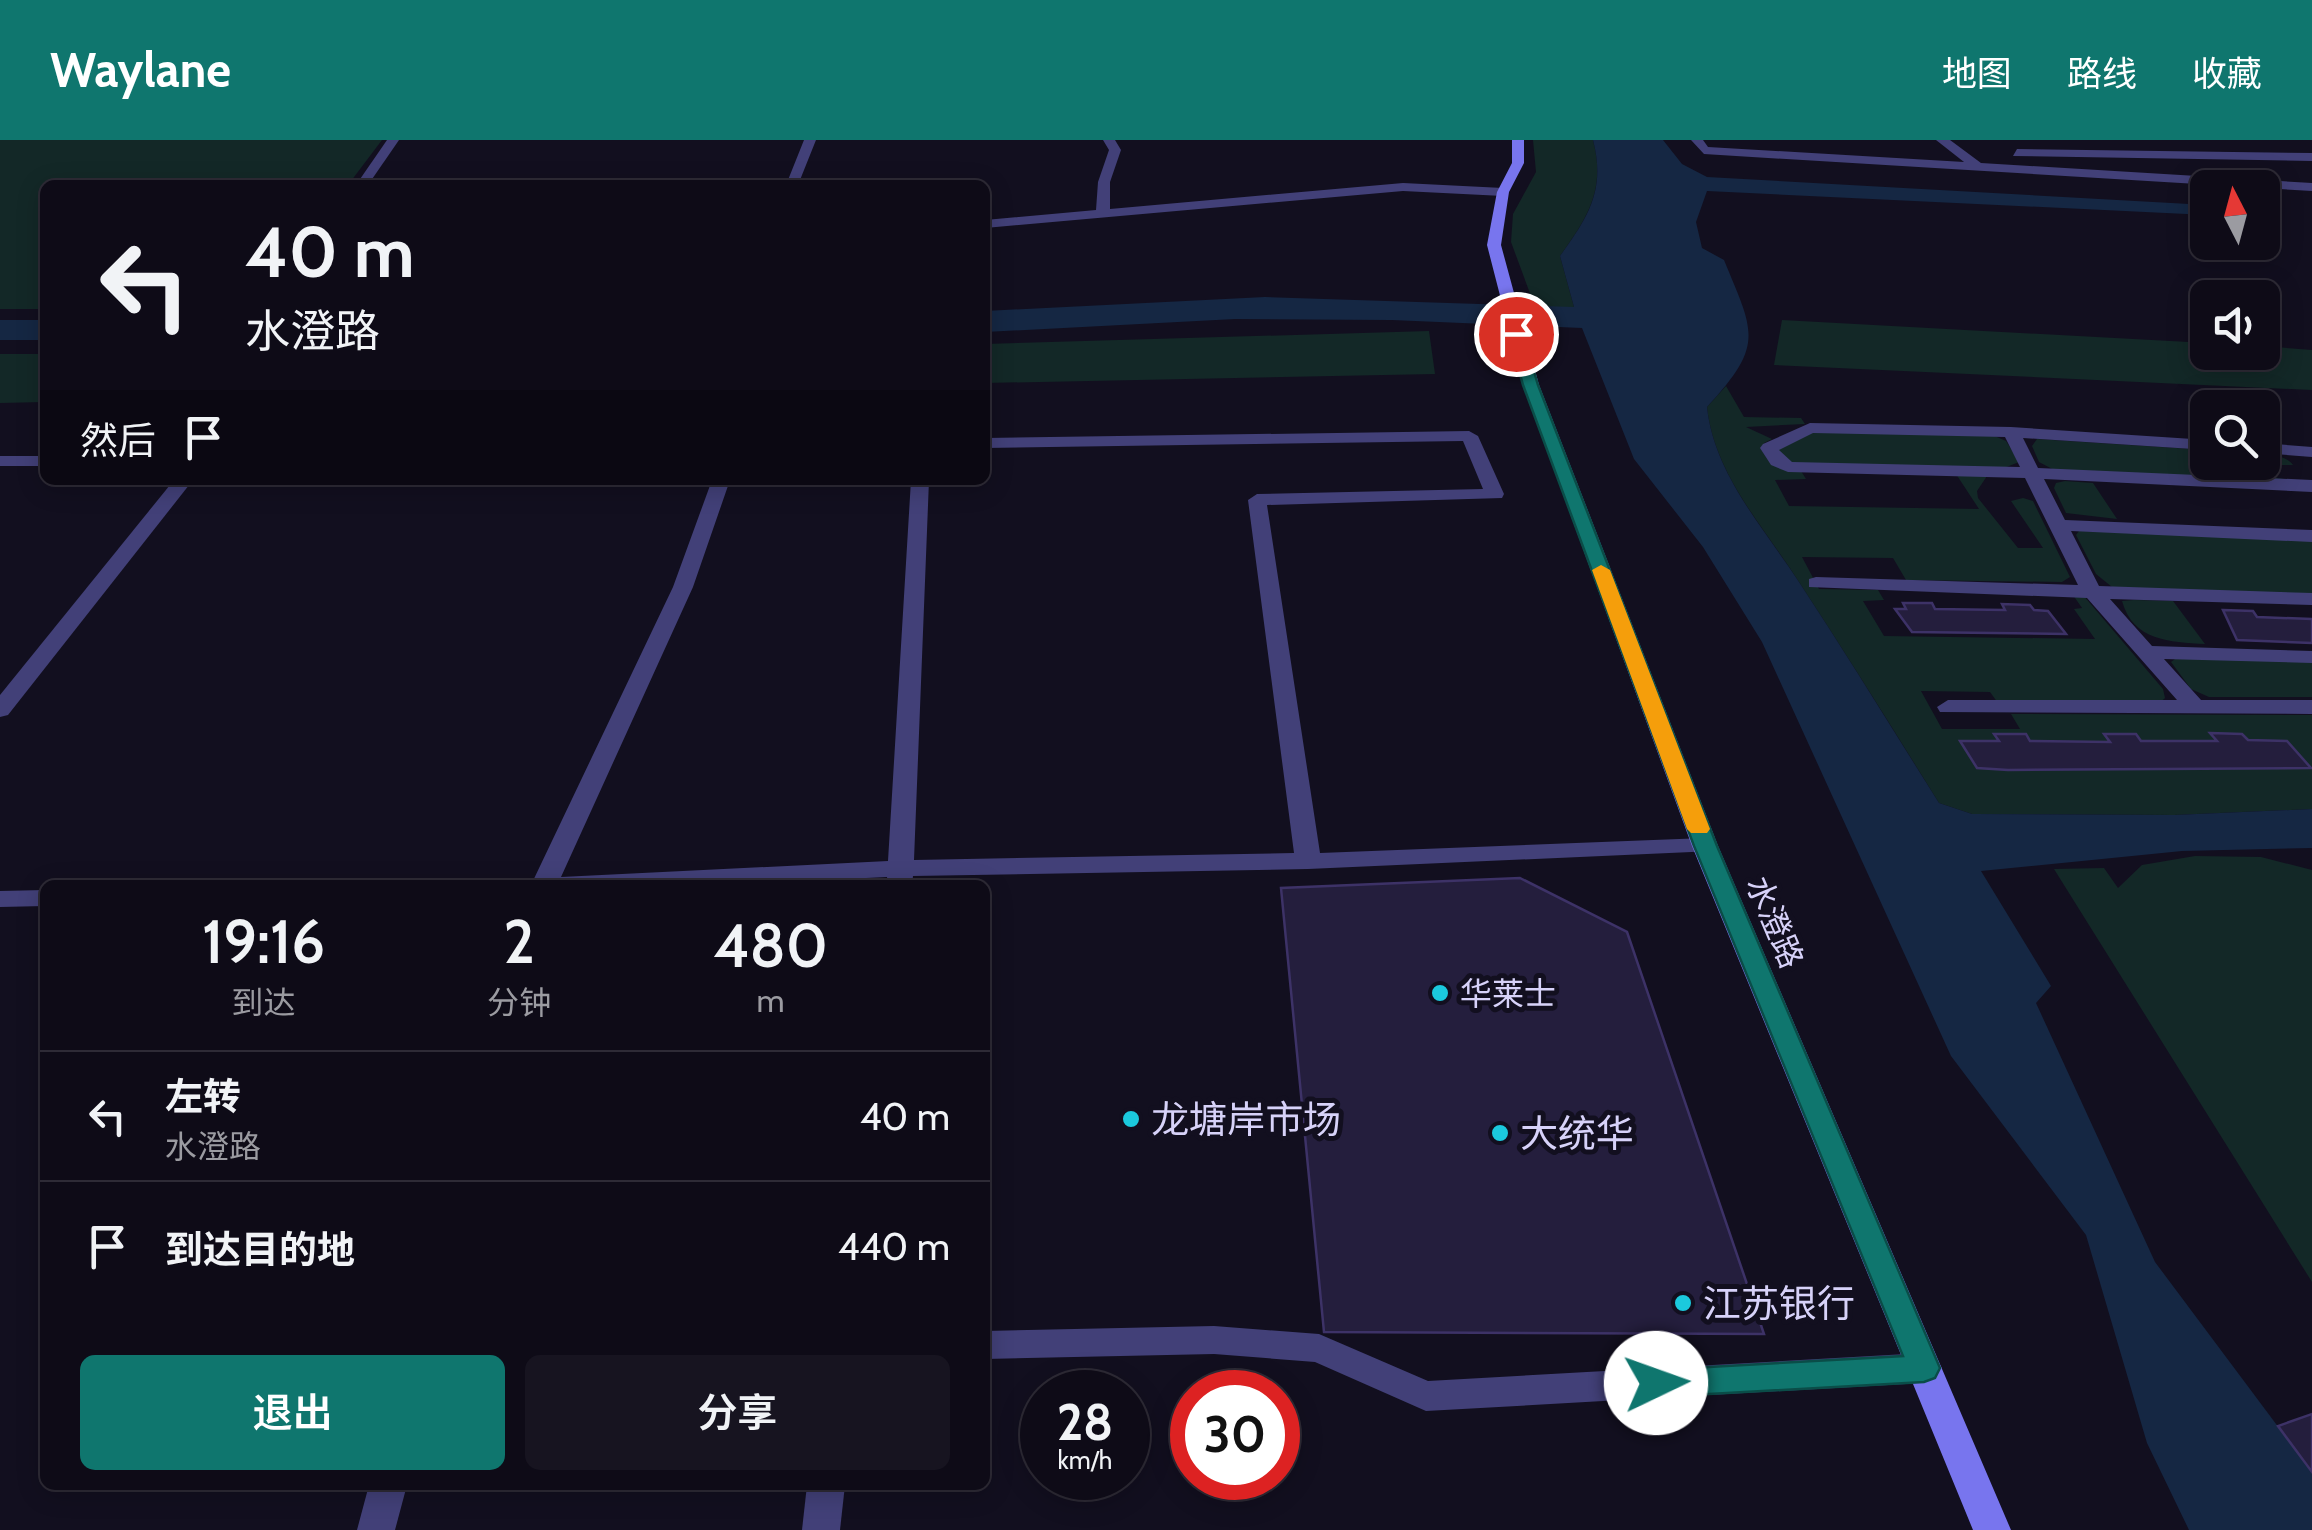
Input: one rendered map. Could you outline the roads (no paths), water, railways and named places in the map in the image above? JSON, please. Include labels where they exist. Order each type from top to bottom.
[{"type":"street","points":[[365,180],[393,140]]},
{"type":"street","points":[[794,180],[810,140]]},
{"type":"street","points":[[1103,212],[1104,182],[1115,150],[1109,140]]},
{"type":"street","name":"水澄路","points":[[1518,140],[1518,162],[1502,192],[1494,245],[1530,385],[1705,846],[1992,1530]]},
{"type":"street","points":[[1697,140],[1704,150],[2312,187]]},
{"type":"street","points":[[1942,140],[1977,166]]},
{"type":"street","points":[[1961,152],[2312,157]]},
{"type":"street","points":[[990,223],[1403,187],[1502,192]]},
{"type":"street","points":[[2190,444],[2012,432],[1810,428],[1770,448],[1770,454],[1788,467],[2312,486]]},
{"type":"street","points":[[2012,432],[2091,590],[2195,707]]},
{"type":"street","points":[[990,443],[1469,436],[1495,494],[1257,500],[1308,862]]},
{"type":"street","points":[[2280,450],[2305,452],[2312,468]]},
{"type":"street","points":[[0,462],[40,460]]},
{"type":"street","points":[[0,710],[180,485]]},
{"type":"street","points":[[546,880],[683,587],[719,485]]},
{"type":"street","points":[[901,876],[920,485]]},
{"type":"street","points":[[2058,525],[2312,536]]},
{"type":"street","points":[[1816,584],[2312,599]]},
{"type":"street","points":[[2147,652],[2312,657]]},
{"type":"street","points":[[1948,707],[2312,707]]},
{"type":"street","points":[[748,880],[1705,846]]},
{"type":"street","points":[[0,899],[40,898]]},
{"type":"street","points":[[990,1344],[1214,1340],[1319,1348],[1426,1396],[1924,1368]]},
{"type":"street","points":[[376,1530],[387,1490]]},
{"type":"street","points":[[821,1530],[825,1490]]},
{"type":"water","points":[[1593,140],[1663,140],[1682,164],[1707,177],[2190,204],[2190,214],[1707,191],[1696,222],[1702,248],[1724,260],[1742,305],[1748,337],[1738,368],[1707,407],[1719,455],[1730,478],[1939,803],[1972,814],[2174,815],[2312,809],[2312,848],[2182,851],[1981,871],[2051,986],[2036,1003],[2155,1262],[2312,1472],[2312,1530],[2189,1530],[2147,1443],[2086,1235],[1951,1056],[1762,642],[1703,547],[1634,459],[1582,328],[1392,320],[1235,319],[990,332],[990,311],[1265,297],[1574,307],[1560,256],[1592,202],[1597,174]]},
{"type":"water","points":[[0,320],[40,320],[40,340],[0,340]]},
{"type":"place","name":"华莱士","points":[[1440,993]]},
{"type":"place","name":"龙塘岸市场","points":[[1131,1119]]},
{"type":"place","name":"大统华","points":[[1500,1133]]},
{"type":"place","name":"江苏银行","points":[[1683,1303]]}]
